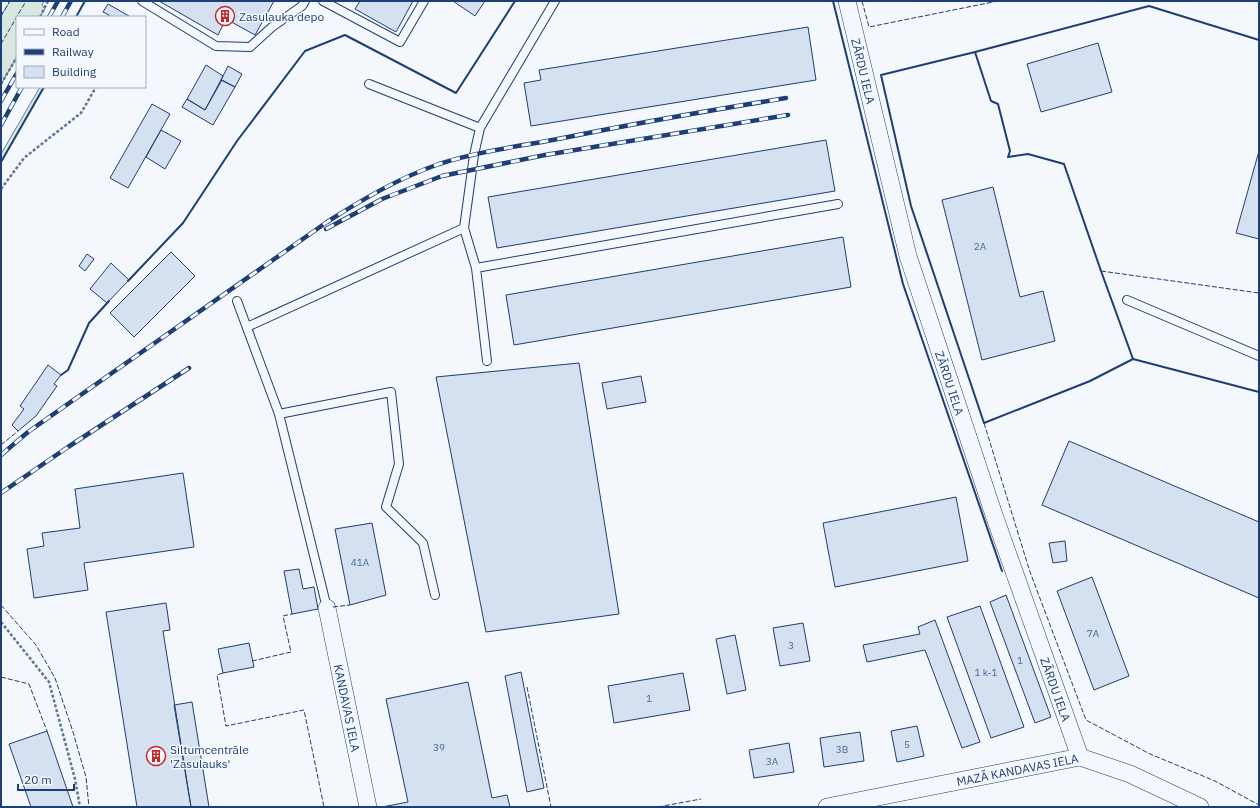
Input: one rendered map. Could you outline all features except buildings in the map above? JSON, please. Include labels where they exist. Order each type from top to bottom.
[{"type":"street","name":"ZĀRDU IELA","points":[[847,1],[908,256],[994,515],[1080,757]]},
{"type":"street","name":"KANDAVAS IELA","points":[[327,608],[368,807]]},
{"type":"street","name":"MAZĀ KANDAVAS IELA","points":[[827,807],[1080,757],[1130,774],[1200,807]]},
{"type":"lane","points":[[142,1],[216,46],[250,47],[272,27],[302,6],[305,1]]},
{"type":"lane","points":[[323,1],[400,42],[424,1]]},
{"type":"lane","points":[[487,361],[476,268],[464,228],[474,155],[480,128],[555,1]]},
{"type":"lane","points":[[369,84],[480,128]]},
{"type":"lane","points":[[476,268],[838,204]]},
{"type":"lane","points":[[246,327],[464,228]]},
{"type":"lane","points":[[1127,300],[1259,356]]},
{"type":"lane","points":[[237,301],[279,414],[327,608]]},
{"type":"lane","points":[[279,414],[392,392],[400,464],[386,507],[423,543],[435,595]]},
{"type":"path","points":[[40,16],[48,1]]},
{"type":"path","points":[[1,84],[16,59]]},
{"type":"path","points":[[1,189],[24,158],[81,113],[95,88]]},
{"type":"path","points":[[1,622],[49,682],[75,779],[80,807]]},
{"type":"shaded area","points":[[10,1],[44,1],[42,5],[45,9],[41,16],[16,16],[16,59],[1,84],[1,16]]},
{"type":"shaded area","points":[[39,88],[43,88],[1,162],[1,154]]},
{"type":"railway","points":[[50,16],[58,1]]},
{"type":"railway","points":[[63,16],[71,1]]},
{"type":"railway","points":[[1,101],[16,75]]},
{"type":"railway","points":[[1,125],[21,88]]},
{"type":"railway","points":[[1,455],[28,432],[327,222],[395,182],[439,164],[485,152],[786,98]]},
{"type":"railway","points":[[326,229],[382,199],[442,176],[545,155],[788,115]]},
{"type":"railway","points":[[1,493],[68,447],[189,368]]},
{"type":"fence","points":[[1,16],[10,1]]},
{"type":"fence","points":[[17,16],[26,1]]},
{"type":"fence","points":[[862,1],[869,27],[998,1]]},
{"type":"fence","points":[[1,44],[16,18]]},
{"type":"fence","points":[[1101,271],[1259,293]]},
{"type":"fence","points":[[984,423],[1030,572],[1086,720],[1150,754],[1215,781],[1259,805]]},
{"type":"fence","points":[[1,445],[18,431]]},
{"type":"fence","points":[[1,605],[36,645],[55,678],[86,777],[89,807]]},
{"type":"fence","points":[[333,607],[350,605]]},
{"type":"fence","points":[[252,661],[291,652],[283,616],[292,614]]},
{"type":"fence","points":[[223,673],[217,675],[226,726],[304,710],[324,807]]},
{"type":"fence","points":[[1,677],[29,684],[47,731]]},
{"type":"fence","points":[[527,687],[551,807]]},
{"type":"fence","points":[[658,807],[701,799]]},
{"type":"wall","points":[[77,16],[85,1]]},
{"type":"wall","points":[[128,281],[183,223],[237,141],[305,51],[345,35],[456,93],[515,1]]},
{"type":"wall","points":[[833,1],[903,284],[1002,571]]},
{"type":"wall","points":[[975,52],[1149,6],[1259,40]]},
{"type":"wall","points":[[1133,359],[1064,164],[1028,154],[1008,157],[1010,151],[998,104],[991,101],[975,52],[881,75],[911,206],[984,423],[1090,381],[1133,359],[1259,392]]},
{"type":"wall","points":[[1,162],[43,88]]},
{"type":"wall","points":[[61,375],[68,370],[89,323],[109,301]]},
{"type":"place","name":"Zasulauka depo","points":[[225,16]]},
{"type":"place","name":"Siltumcentrāle 'Zasulauks'","points":[[156,756]]}]
